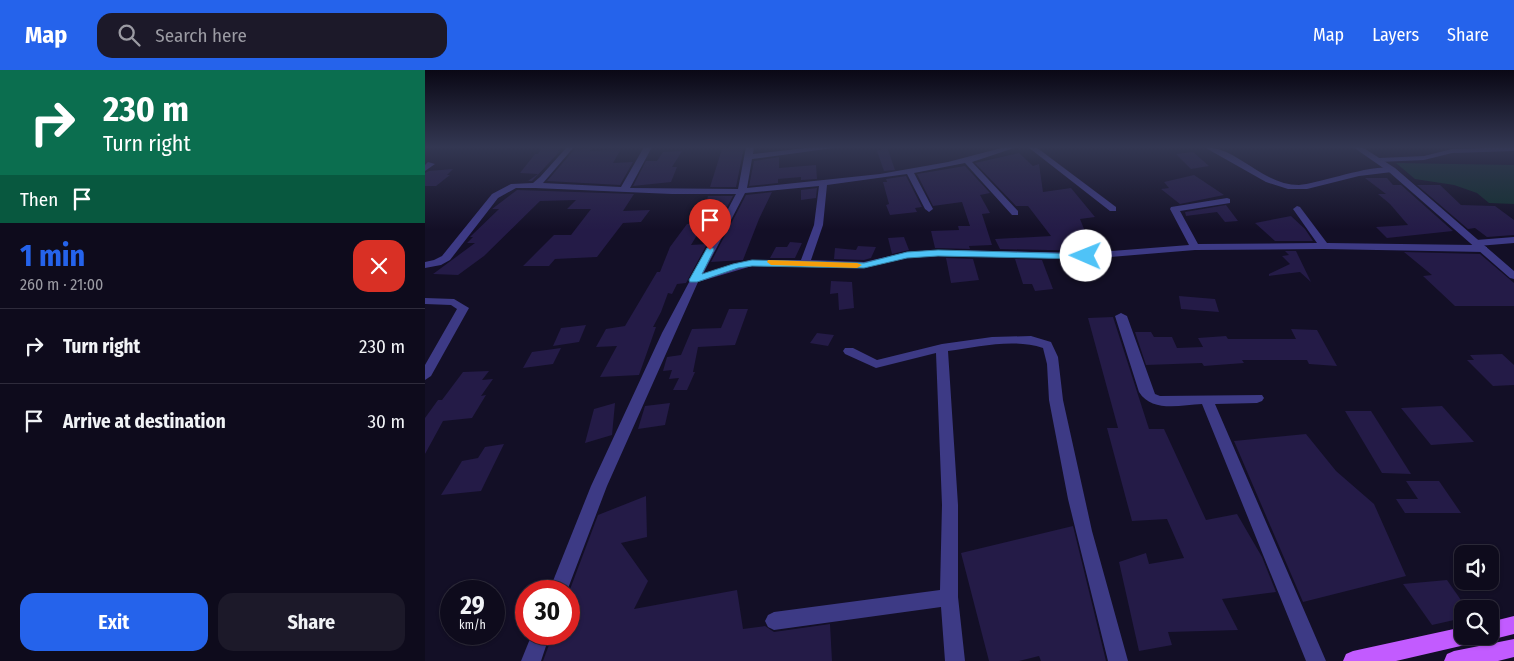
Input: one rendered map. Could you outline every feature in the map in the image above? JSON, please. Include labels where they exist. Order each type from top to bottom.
[{"type":"main road","points":[[1499,629],[1514,625]]},
{"type":"main road","points":[[1353,661],[1454,638]]},
{"type":"main road","points":[[1453,661],[1514,648]]},
{"type":"street","points":[[539,182],[546,175]]},
{"type":"street","points":[[626,187],[633,175]]},
{"type":"street","points":[[561,580],[599,486],[694,280],[742,192],[745,175]]},
{"type":"street","points":[[425,265],[437,263],[446,258],[491,201],[500,192],[514,186],[539,182],[683,192],[742,192],[891,175]]},
{"type":"street","points":[[910,175],[929,209]]},
{"type":"street","points":[[979,175],[1015,213]]},
{"type":"street","points":[[1067,175],[1113,209]]},
{"type":"street","points":[[1260,175],[1272,182],[1286,186],[1317,186],[1356,175]]},
{"type":"street","points":[[1397,175],[1514,276]]},
{"type":"street","points":[[803,263],[817,237],[822,210],[823,184]]},
{"type":"street","points":[[1195,247],[1174,209],[1227,202]]},
{"type":"street","points":[[1297,209],[1325,246]]},
{"type":"street","points":[[694,280],[752,263],[864,265],[907,255],[938,253],[1108,256],[1195,247],[1449,247],[1480,246],[1514,240]]},
{"type":"street","points":[[425,301],[455,302],[463,308],[425,376]]},
{"type":"street","points":[[1121,316],[1146,392],[1150,397],[1157,401],[1257,398]]},
{"type":"street","points":[[849,352],[876,364],[942,348],[1015,339],[1042,342],[1051,350],[1054,387],[1078,515],[1118,661]]},
{"type":"street","points":[[942,348],[951,505],[949,597],[955,661]]},
{"type":"street","points":[[1206,399],[1316,661]]},
{"type":"street","points":[[774,621],[949,597]]},
{"type":"street","points":[[531,661],[537,645]]},
{"type":"green space","points":[[1410,175],[1514,175],[1514,204],[1489,203],[1477,193],[1454,185],[1415,179]]},
{"type":"building","points":[[425,175],[450,175],[436,186],[425,186]]},
{"type":"building","points":[[553,175],[626,175],[620,185],[547,181]]},
{"type":"building","points":[[639,175],[674,175],[671,182],[633,186]]},
{"type":"building","points":[[714,175],[738,175],[736,187],[710,187]]},
{"type":"building","points":[[751,175],[817,175],[817,179],[801,180],[801,177],[778,179],[778,183],[749,186]]},
{"type":"building","points":[[917,175],[973,175],[990,193],[980,195],[990,213],[982,214],[992,245],[969,246],[970,249],[935,248],[931,231],[959,230],[958,226],[970,226],[962,202],[933,206]]},
{"type":"building","points":[[986,175],[1041,175],[1043,192],[1071,188],[1095,217],[1080,219],[1093,251],[1000,249],[995,239],[1051,236],[1028,206],[1016,206]]},
{"type":"building","points":[[1194,175],[1224,195],[1180,204],[1161,189],[1169,188],[1164,182]]},
{"type":"building","points":[[906,176],[922,207],[915,208],[917,212],[890,215],[886,205],[889,204],[883,182],[887,182],[886,179]]},
{"type":"building","points":[[1365,178],[1387,178],[1393,185],[1401,185],[1453,231],[1387,238],[1376,227],[1408,225],[1390,204],[1378,194],[1386,194]]},
{"type":"building","points":[[1417,185],[1440,185],[1461,205],[1495,206],[1514,220],[1514,235],[1487,237],[1475,228],[1468,229]]},
{"type":"building","points":[[817,188],[816,198],[801,200],[801,190]]},
{"type":"building","points":[[517,190],[634,194],[623,211],[650,210],[641,222],[623,223],[597,257],[555,259],[549,266],[523,266],[554,235],[571,235],[591,209],[567,209],[576,200],[540,201],[484,256],[458,275],[433,274],[475,243],[467,243],[473,237],[470,237],[499,209],[492,209]]},
{"type":"building","points":[[772,192],[743,260],[711,262],[746,195]]},
{"type":"building","points":[[708,196],[733,196],[719,222],[705,222],[691,245],[707,244],[686,283],[677,284],[672,294],[668,293],[653,327],[656,327],[639,375],[600,377],[617,346],[596,347],[606,329],[625,326],[657,272],[660,272],[670,247],[687,224],[689,224],[703,200],[707,200]]},
{"type":"building","points":[[1226,205],[1238,221],[1225,222],[1217,212],[1186,216],[1185,212]]},
{"type":"building","points":[[1291,216],[1305,229],[1313,241],[1275,241],[1255,223]]},
{"type":"building","points":[[904,237],[909,250],[892,254],[888,238]]},
{"type":"building","points":[[790,242],[802,243],[795,258],[770,258],[776,247],[787,247]]},
{"type":"building","points":[[858,246],[876,247],[871,258],[864,260],[834,259],[835,248],[856,250]]},
{"type":"building","points":[[1285,251],[1296,251],[1311,282],[1300,272],[1269,276],[1269,274],[1290,264],[1282,256],[1289,255]]},
{"type":"building","points":[[1404,252],[1480,254],[1514,283],[1514,306],[1455,306],[1423,276],[1432,275]]},
{"type":"building","points":[[946,258],[973,259],[979,280],[951,283]]},
{"type":"building","points":[[1015,259],[1042,260],[1053,289],[1035,291],[1032,284],[1023,284]]},
{"type":"building","points":[[831,281],[852,282],[854,308],[839,310],[838,293],[830,294]]},
{"type":"building","points":[[1179,296],[1215,299],[1219,312],[1181,309]]},
{"type":"building","points":[[729,309],[748,309],[735,345],[698,347],[693,372],[695,372],[687,390],[673,390],[679,378],[669,379],[672,370],[663,371],[667,357],[681,355],[692,329],[721,328]]},
{"type":"building","points":[[1113,317],[1149,429],[1164,429],[1206,520],[1237,514],[1262,557],[1276,592],[1222,599],[1238,630],[1168,632],[1172,645],[1139,651],[1119,562],[1146,553],[1149,564],[1184,558],[1167,519],[1132,521],[1107,428],[1118,428],[1088,318]]},
{"type":"building","points":[[586,325],[579,342],[553,346],[561,328]]},
{"type":"building","points":[[1291,329],[1317,330],[1337,366],[1309,364],[1307,360],[1242,360],[1244,363],[1204,366],[1202,363],[1146,365],[1135,332],[1151,332],[1154,337],[1172,337],[1177,348],[1203,347],[1198,338],[1226,336],[1228,339],[1296,339]]},
{"type":"building","points":[[817,333],[834,335],[828,346],[810,343]]},
{"type":"building","points":[[561,348],[553,364],[523,368],[532,352]]},
{"type":"building","points":[[1502,354],[1514,365],[1514,385],[1493,386],[1467,360],[1474,360],[1470,355]]},
{"type":"building","points":[[489,371],[482,380],[493,379],[481,396],[486,395],[472,418],[443,421],[425,454],[425,418],[438,400],[442,400],[463,372]]},
{"type":"building","points":[[615,403],[612,435],[585,443],[594,409]]},
{"type":"building","points":[[670,403],[665,425],[638,429],[645,406]]},
{"type":"building","points":[[1442,406],[1474,442],[1431,445],[1401,408]]},
{"type":"building","points":[[1345,411],[1371,411],[1411,474],[1382,473]]},
{"type":"building","points":[[1306,434],[1336,471],[1374,504],[1406,576],[1303,602],[1234,441]]},
{"type":"building","points":[[504,444],[481,491],[441,495],[462,461],[478,458],[485,447]]},
{"type":"building","points":[[1406,481],[1439,481],[1461,513],[1405,513],[1396,499],[1418,499]]},
{"type":"building","points":[[646,496],[647,537],[621,543],[648,581],[634,609],[737,590],[743,629],[765,626],[774,632],[830,624],[832,661],[543,661],[549,645],[580,645],[580,580],[574,580],[598,515]]},
{"type":"building","points":[[1073,526],[1106,661],[1041,661],[1039,656],[1019,661],[989,661],[961,553]]},
{"type":"building","points":[[1447,580],[1461,600],[1454,600],[1454,620],[1432,625],[1403,584]]},
{"type":"slow traffic","points":[[771,262],[857,265]]},
{"type":"route","points":[[710,250],[694,280],[752,263],[785,262],[849,266],[874,264],[907,255],[938,253],[1086,256]]}]
